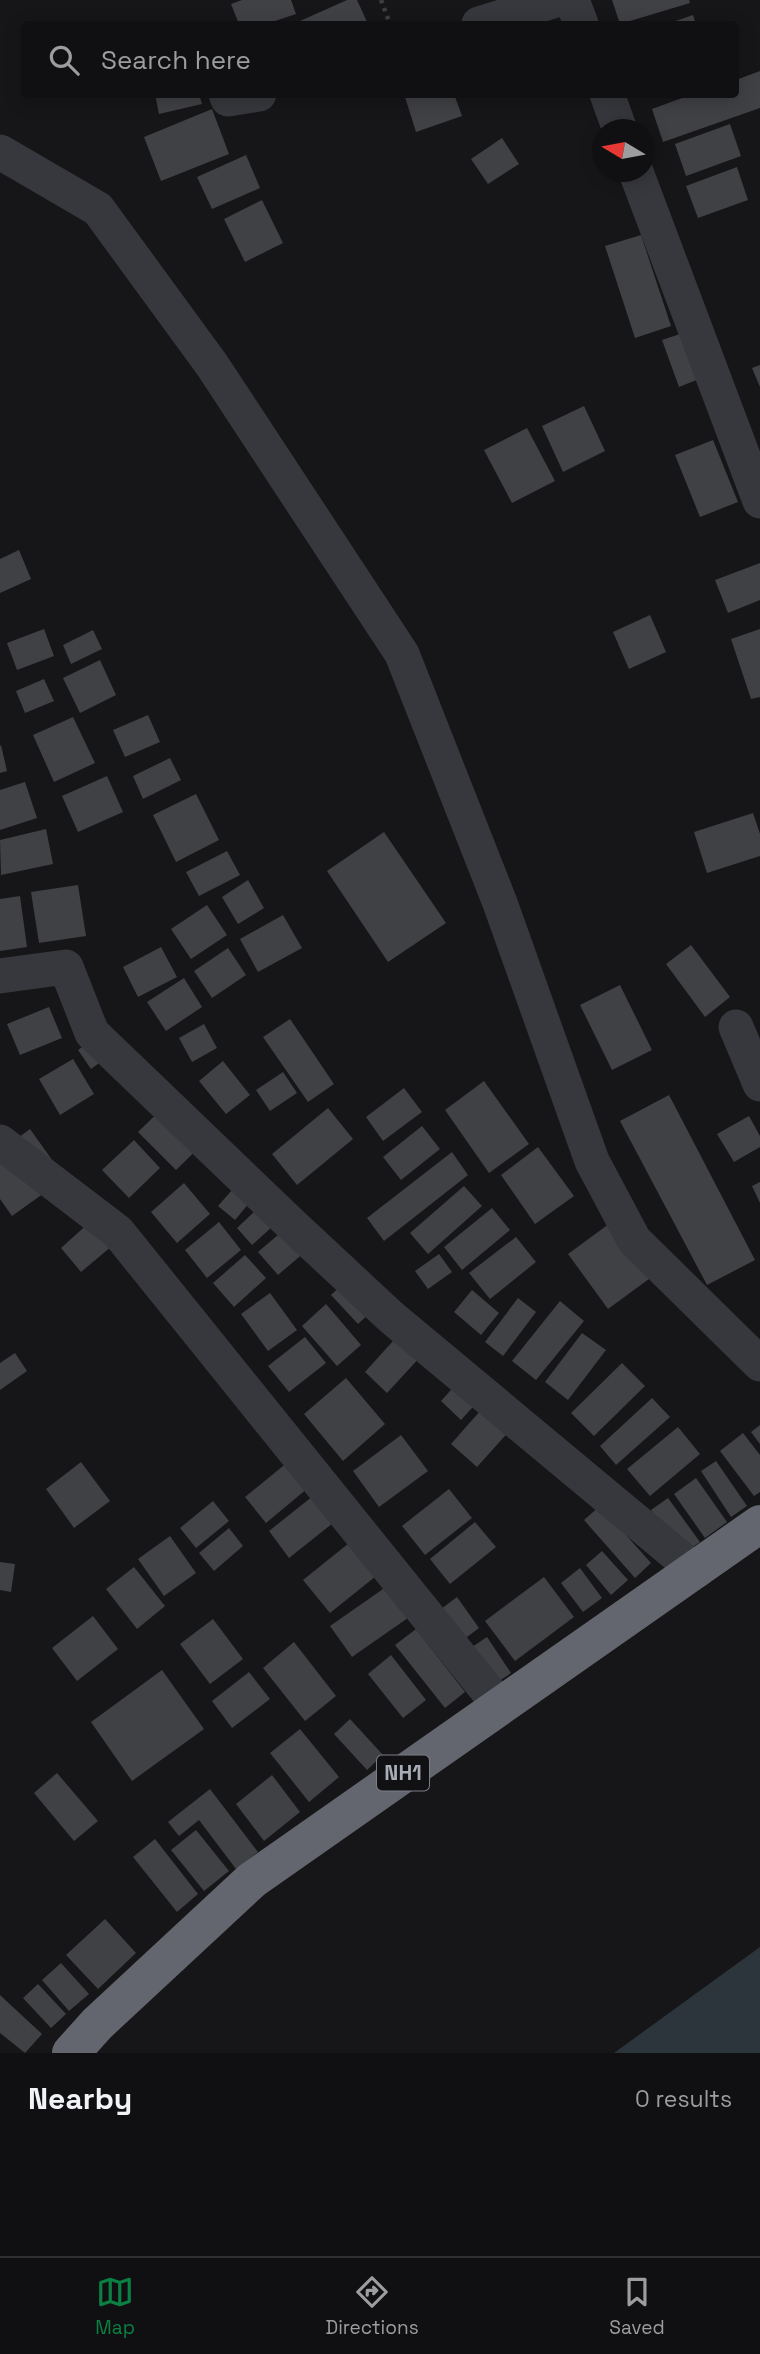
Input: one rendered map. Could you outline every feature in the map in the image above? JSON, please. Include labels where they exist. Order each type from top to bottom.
[{"type":"highway","name":"NH1","points":[[71,2053],[97,2024],[252,1880],[760,1524]]},
{"type":"street","points":[[489,21],[556,0]]},
{"type":"street","points":[[572,0],[580,21]]},
{"type":"street","points":[[608,98],[616,119]]},
{"type":"street","points":[[0,152],[98,209],[212,365],[402,654],[500,903],[592,1161],[634,1240],[760,1364]]},
{"type":"street","points":[[640,182],[760,502]]},
{"type":"street","points":[[0,976],[66,967],[92,1033],[391,1317],[695,1571]]},
{"type":"street","points":[[736,1027],[760,1084]]},
{"type":"street","points":[[0,1142],[118,1233],[499,1705]]},
{"type":"path","points":[[381,0],[389,21]]},
{"type":"shaded area","points":[[760,1947],[760,2053],[614,2053]]},
{"type":"building","points":[[242,0],[291,0],[296,14],[275,21],[238,21],[231,4]]},
{"type":"building","points":[[347,0],[357,0],[367,21],[300,21]]},
{"type":"building","points":[[612,0],[689,0],[690,3],[630,21],[619,21]]},
{"type":"building","points":[[693,15],[695,21],[676,21]]},
{"type":"building","points":[[760,71],[760,108],[663,142],[652,109],[682,98],[739,98],[739,79]]},
{"type":"building","points":[[156,98],[200,98],[202,104],[159,114]]},
{"type":"building","points":[[405,98],[455,98],[462,116],[416,132]]},
{"type":"building","points":[[212,109],[229,154],[161,181],[144,137]]},
{"type":"building","points":[[730,124],[741,156],[686,176],[675,144]]},
{"type":"building","points":[[502,138],[519,164],[488,184],[471,159]]},
{"type":"building","points":[[246,155],[260,188],[212,209],[197,177]]},
{"type":"building","points":[[737,167],[748,200],[698,218],[686,186]]},
{"type":"building","points":[[262,200],[283,243],[245,262],[224,219]]},
{"type":"building","points":[[641,235],[671,326],[635,338],[605,246]]},
{"type":"building","points":[[683,333],[699,379],[679,387],[662,340]]},
{"type":"building","points":[[760,365],[760,387],[752,368]]},
{"type":"building","points":[[584,406],[605,451],[563,472],[542,426]]},
{"type":"building","points":[[527,428],[555,481],[512,503],[484,450]]},
{"type":"building","points":[[713,440],[738,502],[700,517],[675,455]]},
{"type":"building","points":[[19,550],[31,579],[0,593],[0,559]]},
{"type":"building","points":[[760,563],[760,600],[728,613],[715,580]]},
{"type":"building","points":[[650,615],[666,652],[629,669],[613,632]]},
{"type":"building","points":[[44,629],[54,656],[17,670],[7,643]]},
{"type":"building","points":[[760,629],[760,697],[751,699],[731,639]]},
{"type":"building","points":[[93,630],[102,649],[71,664],[63,645]]},
{"type":"building","points":[[100,660],[116,695],[80,713],[63,678]]},
{"type":"building","points":[[44,679],[54,701],[25,713],[16,691]]},
{"type":"building","points":[[148,715],[160,742],[125,757],[113,730]]},
{"type":"building","points":[[73,717],[95,763],[54,782],[33,735]]},
{"type":"building","points":[[0,746],[7,771],[0,773]]},
{"type":"building","points":[[170,758],[181,780],[143,799],[133,776]]},
{"type":"building","points":[[107,776],[123,812],[78,832],[62,796]]},
{"type":"building","points":[[25,782],[37,818],[0,830],[0,790]]},
{"type":"building","points":[[196,794],[219,840],[176,862],[153,815]]},
{"type":"building","points":[[753,813],[760,834],[760,856],[707,873],[694,832]]},
{"type":"building","points":[[46,829],[53,864],[1,875],[0,840]]},
{"type":"building","points":[[384,832],[446,923],[388,962],[327,871]]},
{"type":"building","points":[[227,851],[240,875],[199,896],[186,872]]},
{"type":"building","points":[[248,880],[264,908],[238,924],[222,897]]},
{"type":"building","points":[[78,885],[86,936],[39,943],[31,892]]},
{"type":"building","points":[[20,896],[27,947],[0,951],[0,899]]},
{"type":"building","points":[[207,905],[227,935],[191,959],[171,929]]},
{"type":"building","points":[[283,915],[302,948],[258,972],[240,939]]},
{"type":"building","points":[[691,945],[730,997],[705,1017],[666,964]]},
{"type":"building","points":[[161,947],[177,977],[138,997],[123,967]]},
{"type":"building","points":[[228,948],[246,975],[212,998],[194,971]]},
{"type":"building","points":[[184,978],[202,1007],[166,1031],[147,1002]]},
{"type":"building","points":[[620,985],[652,1050],[612,1070],[580,1005]]},
{"type":"building","points":[[49,1007],[62,1038],[20,1055],[7,1024]]},
{"type":"building","points":[[290,1019],[334,1084],[308,1102],[263,1037]]},
{"type":"building","points":[[204,1024],[217,1048],[192,1062],[179,1038]]},
{"type":"building","points":[[108,1029],[121,1047],[91,1069],[78,1050]]},
{"type":"building","points":[[73,1059],[94,1094],[60,1115],[39,1079]]},
{"type":"building","points":[[223,1061],[250,1095],[226,1114],[199,1081]]},
{"type":"building","points":[[283,1072],[297,1093],[270,1111],[256,1090]]},
{"type":"building","points":[[484,1081],[529,1144],[489,1173],[445,1110]]},
{"type":"building","points":[[404,1088],[422,1112],[383,1141],[366,1117]]},
{"type":"building","points":[[669,1095],[755,1260],[707,1285],[620,1121]]},
{"type":"building","points":[[175,1096],[212,1135],[176,1170],[138,1132]]},
{"type":"building","points":[[328,1108],[353,1139],[297,1185],[272,1154]]},
{"type":"building","points":[[749,1116],[760,1136],[760,1147],[734,1162],[717,1134]]},
{"type":"building","points":[[422,1126],[440,1149],[401,1180],[383,1157]]},
{"type":"building","points":[[30,1129],[65,1178],[12,1216],[0,1199],[0,1151]]},
{"type":"building","points":[[134,1140],[160,1168],[129,1198],[102,1170]]},
{"type":"building","points":[[538,1147],[574,1196],[535,1224],[501,1175]]},
{"type":"building","points":[[452,1152],[468,1175],[384,1241],[367,1218]]},
{"type":"building","points":[[239,1182],[255,1196],[235,1220],[218,1206]]},
{"type":"building","points":[[760,1182],[760,1203],[752,1186]]},
{"type":"building","points":[[184,1183],[210,1214],[177,1243],[151,1212]]},
{"type":"building","points":[[464,1186],[482,1206],[428,1254],[410,1233]]},
{"type":"building","points":[[258,1208],[273,1226],[252,1245],[237,1228]]},
{"type":"building","points":[[492,1208],[510,1230],[462,1270],[444,1247]]},
{"type":"building","points":[[91,1221],[112,1246],[81,1272],[61,1248]]},
{"type":"building","points":[[613,1221],[653,1276],[608,1309],[568,1254]]},
{"type":"building","points":[[219,1222],[241,1250],[207,1278],[185,1250]]},
{"type":"building","points":[[286,1228],[306,1251],[278,1275],[258,1252]]},
{"type":"building","points":[[516,1237],[536,1262],[490,1299],[469,1273]]},
{"type":"building","points":[[439,1254],[452,1272],[428,1289],[415,1271]]},
{"type":"building","points":[[245,1255],[266,1278],[234,1307],[213,1283]]},
{"type":"building","points":[[361,1267],[388,1296],[358,1324],[331,1295]]},
{"type":"building","points":[[472,1290],[499,1313],[481,1335],[454,1312]]},
{"type":"building","points":[[270,1293],[297,1330],[268,1351],[241,1314]]},
{"type":"building","points":[[518,1298],[536,1312],[503,1356],[485,1342]]},
{"type":"building","points":[[560,1301],[584,1321],[536,1380],[512,1361]]},
{"type":"building","points":[[326,1304],[361,1345],[337,1366],[302,1326]]},
{"type":"building","points":[[411,1321],[434,1342],[387,1393],[365,1372]]},
{"type":"building","points":[[582,1333],[606,1350],[568,1400],[545,1382]]},
{"type":"building","points":[[305,1337],[326,1363],[289,1392],[268,1366]]},
{"type":"building","points":[[15,1353],[27,1371],[0,1390],[0,1363]]},
{"type":"building","points":[[622,1363],[645,1386],[594,1436],[571,1413]]},
{"type":"building","points":[[470,1369],[491,1387],[461,1420],[441,1401]]},
{"type":"building","points":[[346,1378],[385,1424],[343,1461],[304,1414]]},
{"type":"building","points":[[495,1394],[521,1418],[477,1467],[451,1444]]},
{"type":"building","points":[[652,1398],[670,1417],[616,1465],[600,1446]]},
{"type":"building","points":[[760,1425],[760,1444],[751,1432]]},
{"type":"building","points":[[678,1427],[700,1454],[650,1496],[627,1469]]},
{"type":"building","points":[[743,1433],[760,1455],[760,1492],[754,1496],[720,1451]]},
{"type":"building","points":[[401,1435],[428,1471],[379,1507],[353,1471]]},
{"type":"building","points":[[294,1457],[314,1483],[266,1523],[245,1497]]},
{"type":"building","points":[[716,1461],[747,1506],[731,1517],[701,1471]]},
{"type":"building","points":[[81,1462],[110,1501],[74,1528],[46,1489]]},
{"type":"building","points":[[696,1478],[727,1522],[705,1538],[674,1494]]},
{"type":"building","points":[[449,1489],[472,1518],[425,1555],[402,1526]]},
{"type":"building","points":[[318,1492],[338,1519],[289,1558],[269,1531]]},
{"type":"building","points":[[668,1498],[700,1542],[682,1555],[651,1510]]},
{"type":"building","points":[[213,1501],[229,1521],[196,1548],[180,1528]]},
{"type":"building","points":[[600,1506],[651,1563],[635,1578],[584,1520]]},
{"type":"building","points":[[475,1522],[496,1547],[450,1584],[430,1559]]},
{"type":"building","points":[[229,1528],[243,1546],[214,1571],[199,1553]]},
{"type":"building","points":[[359,1535],[386,1568],[330,1613],[303,1580]]},
{"type":"building","points":[[170,1536],[196,1573],[164,1596],[138,1559]]},
{"type":"building","points":[[602,1551],[628,1580],[611,1595],[586,1565]]},
{"type":"building","points":[[0,1562],[15,1564],[11,1592],[0,1590]]},
{"type":"building","points":[[134,1567],[165,1606],[137,1629],[106,1589]]},
{"type":"building","points":[[580,1568],[602,1598],[583,1612],[561,1583]]},
{"type":"building","points":[[544,1577],[574,1617],[515,1661],[485,1621]]},
{"type":"building","points":[[393,1582],[415,1613],[352,1657],[330,1626]]},
{"type":"building","points":[[457,1597],[479,1628],[463,1640],[441,1609]]},
{"type":"building","points":[[93,1616],[118,1649],[77,1681],[52,1648]]},
{"type":"building","points":[[213,1619],[243,1659],[210,1684],[180,1644]]},
{"type":"building","points":[[416,1629],[465,1692],[445,1708],[395,1645]]},
{"type":"building","points":[[487,1637],[511,1673],[492,1686],[469,1649]]},
{"type":"building","points":[[294,1642],[336,1696],[305,1721],[263,1668]]},
{"type":"building","points":[[391,1655],[426,1700],[403,1718],[368,1674]]},
{"type":"building","points":[[162,1670],[204,1729],[132,1781],[91,1722]]},
{"type":"building","points":[[249,1672],[270,1699],[232,1728],[212,1701]]},
{"type":"building","points":[[350,1719],[383,1755],[367,1770],[334,1734]]},
{"type":"building","points":[[300,1729],[339,1777],[309,1802],[270,1753]]},
{"type":"building","points":[[57,1773],[98,1821],[74,1841],[34,1793]]},
{"type":"building","points":[[272,1775],[300,1812],[264,1841],[236,1804]]},
{"type":"building","points":[[210,1789],[258,1852],[236,1869],[199,1820],[179,1836],[168,1822]]},
{"type":"building","points":[[196,1830],[229,1871],[204,1891],[171,1850]]},
{"type":"building","points":[[155,1839],[198,1894],[177,1912],[133,1857]]},
{"type":"building","points":[[105,1919],[136,1953],[98,1989],[66,1955]]},
{"type":"building","points":[[61,1963],[89,1994],[69,2011],[42,1980]]},
{"type":"building","points":[[38,1984],[66,2014],[51,2028],[23,1998]]},
{"type":"building","points":[[0,1995],[42,2034],[25,2053],[0,2033]]}]
